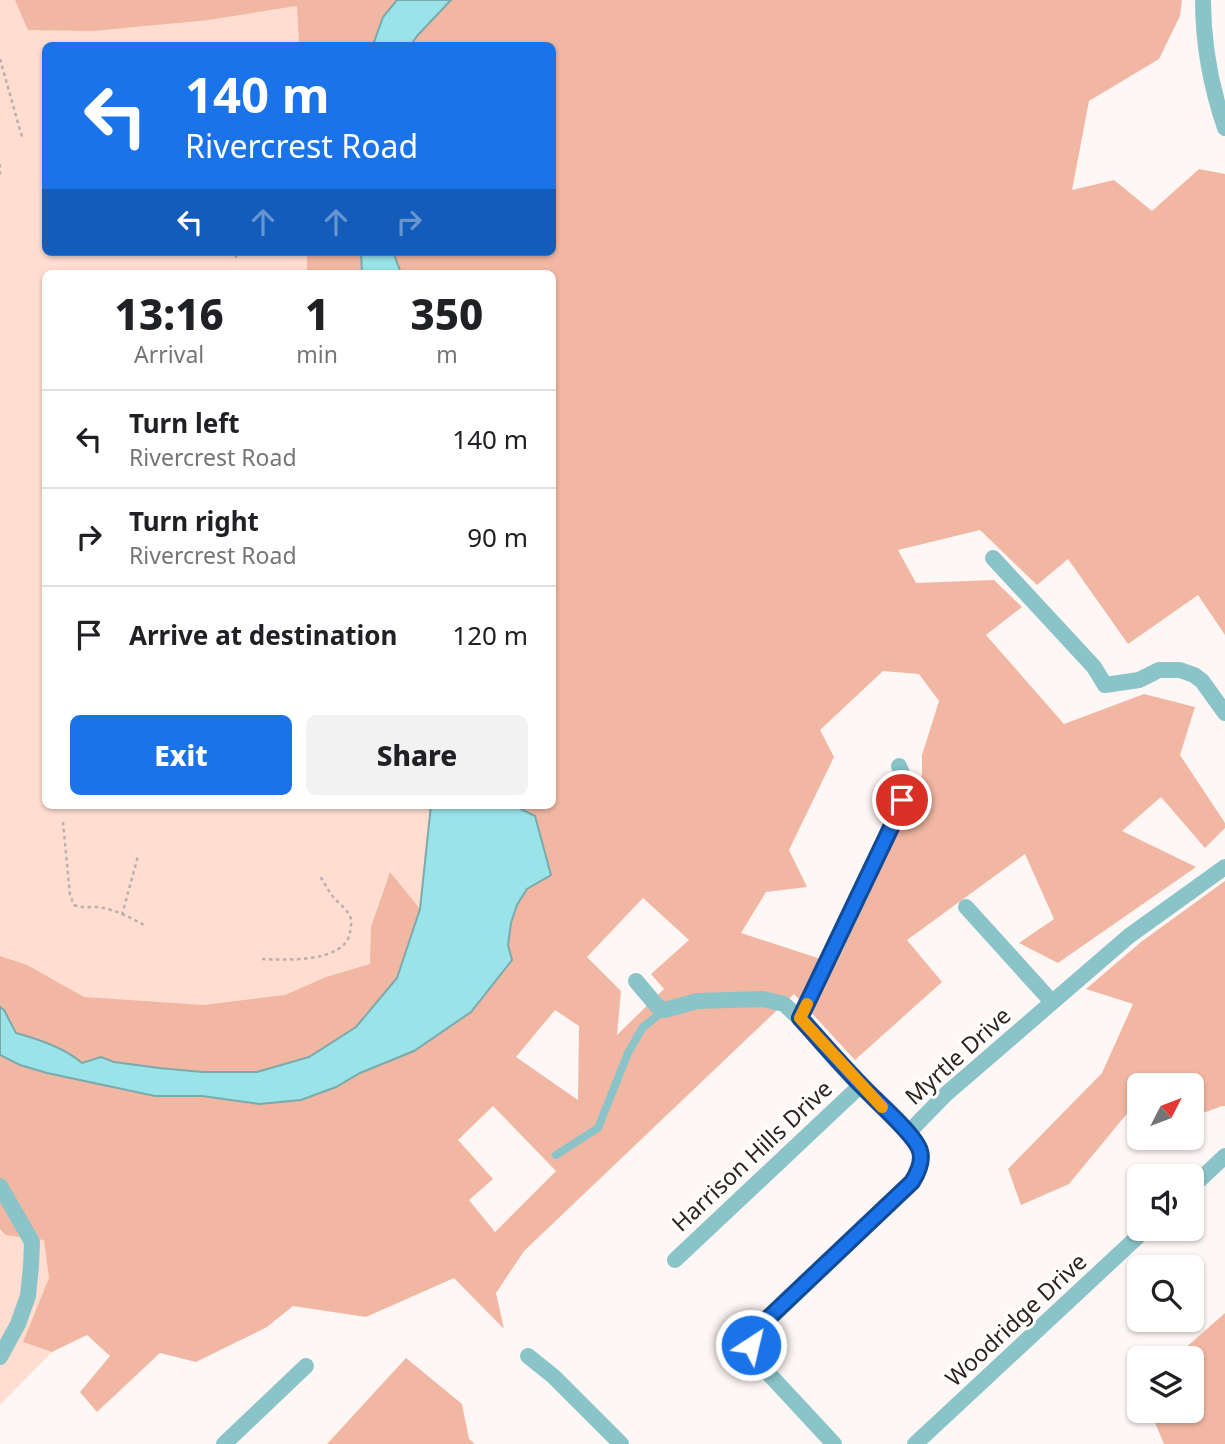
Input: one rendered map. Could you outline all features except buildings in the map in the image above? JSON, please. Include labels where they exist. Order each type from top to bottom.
[{"type":"street","points":[[1203,0],[1210,75],[1225,128]]},
{"type":"street","points":[[993,558],[1094,667],[1105,685],[1139,680],[1158,670],[1180,670],[1202,681],[1225,713]]},
{"type":"street","points":[[800,1018],[897,815],[906,785],[899,766]]},
{"type":"street","name":"Myrtle Drive","points":[[834,1444],[755,1359],[751,1351],[752,1339],[760,1326],[912,1182],[917,1175],[921,1156],[920,1148],[908,1133],[946,1094],[1129,936],[1225,867]]},
{"type":"street","points":[[966,907],[1052,1002]]},
{"type":"street","points":[[636,981],[657,1006],[665,1010],[697,1001],[764,999],[784,1004],[908,1133]]},
{"type":"street","name":"Harrison Hills Drive","points":[[675,1260],[861,1085]]},
{"type":"street","points":[[1204,1176],[1225,1156]]},
{"type":"street","points":[[0,1186],[32,1242],[28,1296],[18,1324],[0,1357]]},
{"type":"street","name":"Woodridge Drive","points":[[915,1444],[1133,1241]]},
{"type":"street","points":[[528,1356],[553,1376],[621,1444]]},
{"type":"street","points":[[224,1444],[306,1366]]},
{"type":"lane","points":[[556,1155],[598,1128],[628,1054],[643,1027],[665,1010]]},
{"type":"path","points":[[0,59],[22,137]]},
{"type":"path","points":[[0,164],[0,177]]},
{"type":"path","points":[[63,822],[70,895],[74,905],[104,909],[146,926]]},
{"type":"path","points":[[122,915],[138,856]]},
{"type":"path","points":[[262,959],[319,957],[343,945],[350,937],[350,915],[333,897],[320,876]]},
{"type":"shaded area","points":[[0,0],[43,0],[209,20],[297,6],[360,42],[42,42],[42,256],[361,256],[362,270],[42,270],[42,809],[431,809],[420,909],[356,1027],[4,1010],[0,1007]]},
{"type":"shaded area","points":[[15,0],[397,0],[383,17],[374,42],[299,42],[297,6],[209,20],[92,31],[28,30]]},
{"type":"shaded area","points":[[451,0],[1182,0],[1180,16],[1159,59],[1089,101],[1072,190],[1114,180],[1152,211],[1199,169],[1225,174],[1225,635],[1198,595],[1128,644],[1068,559],[1037,585],[980,530],[898,550],[916,583],[994,580],[1022,607],[986,635],[1064,724],[1144,694],[1195,707],[1180,755],[1225,823],[1225,828],[1205,848],[1161,797],[1122,831],[1196,867],[1058,963],[1019,943],[1054,919],[1025,854],[907,940],[942,982],[855,1060],[794,994],[524,1251],[496,1293],[504,1329],[454,1278],[366,1317],[293,1306],[267,1327],[196,1362],[160,1353],[97,1412],[80,1392],[110,1356],[87,1335],[52,1352],[23,1342],[49,1278],[44,1240],[6,1235],[0,1229],[0,1055],[20,1065],[47,1073],[155,1096],[202,1096],[336,1087],[360,1073],[512,960],[508,945],[517,905],[527,889],[550,875],[535,816],[521,809],[556,809],[556,270],[400,270],[393,256],[556,256],[556,42],[413,42]],"holes":[[[883,671],[919,674],[939,701],[922,755],[922,775],[908,811],[836,964],[741,933],[766,892],[807,887],[789,850],[834,757],[820,730]],[[643,898],[689,940],[651,974],[664,989],[617,1035],[621,991],[587,957]],[[555,1010],[579,1026],[578,1100],[516,1057]],[[493,1106],[556,1171],[495,1232],[469,1200],[493,1179],[458,1140]]]},
{"type":"shaded area","points":[[307,256],[361,256],[362,270],[307,270]]},
{"type":"shaded area","points":[[390,872],[420,909],[397,978],[356,1027],[309,1057],[257,1072],[203,1072],[159,1068],[114,1062],[101,1057],[82,1063],[60,1049],[16,1033],[0,1007],[0,956],[27,965],[84,997],[204,1005],[285,995],[326,977],[370,964],[371,927]]},
{"type":"shaded area","points":[[1225,881],[1225,1106],[1204,1113],[1204,1073],[1127,1073],[1127,1114],[1069,1184],[1021,1205],[1008,1169],[1102,1073],[1133,1004],[1086,989],[1141,942]]},
{"type":"shaded area","points":[[0,1145],[69,1261],[52,1352],[0,1405]]},
{"type":"shaded area","points":[[1225,1313],[1225,1444],[1164,1444],[1155,1423],[1204,1423],[1204,1346],[1188,1346]]},
{"type":"shaded area","points":[[406,1358],[462,1404],[469,1439],[475,1444],[327,1444]]},
{"type":"water","points":[[397,0],[451,0],[413,42],[374,42],[383,17]]},
{"type":"water","points":[[361,256],[395,256],[400,270],[362,270]]},
{"type":"water","points":[[431,809],[521,809],[535,816],[551,875],[527,889],[517,905],[508,945],[512,960],[471,1012],[414,1051],[360,1073],[336,1087],[301,1100],[260,1104],[202,1096],[155,1096],[47,1073],[20,1065],[0,1055],[0,1007],[16,1033],[59,1048],[82,1063],[101,1057],[114,1062],[159,1068],[203,1072],[257,1072],[309,1057],[356,1027],[397,978],[420,909]]},
{"type":"slow traffic","points":[[807,1004],[800,1018],[882,1107]]},
{"type":"route","points":[[751,1345],[760,1326],[917,1175],[920,1148],[800,1018],[902,800]]}]
